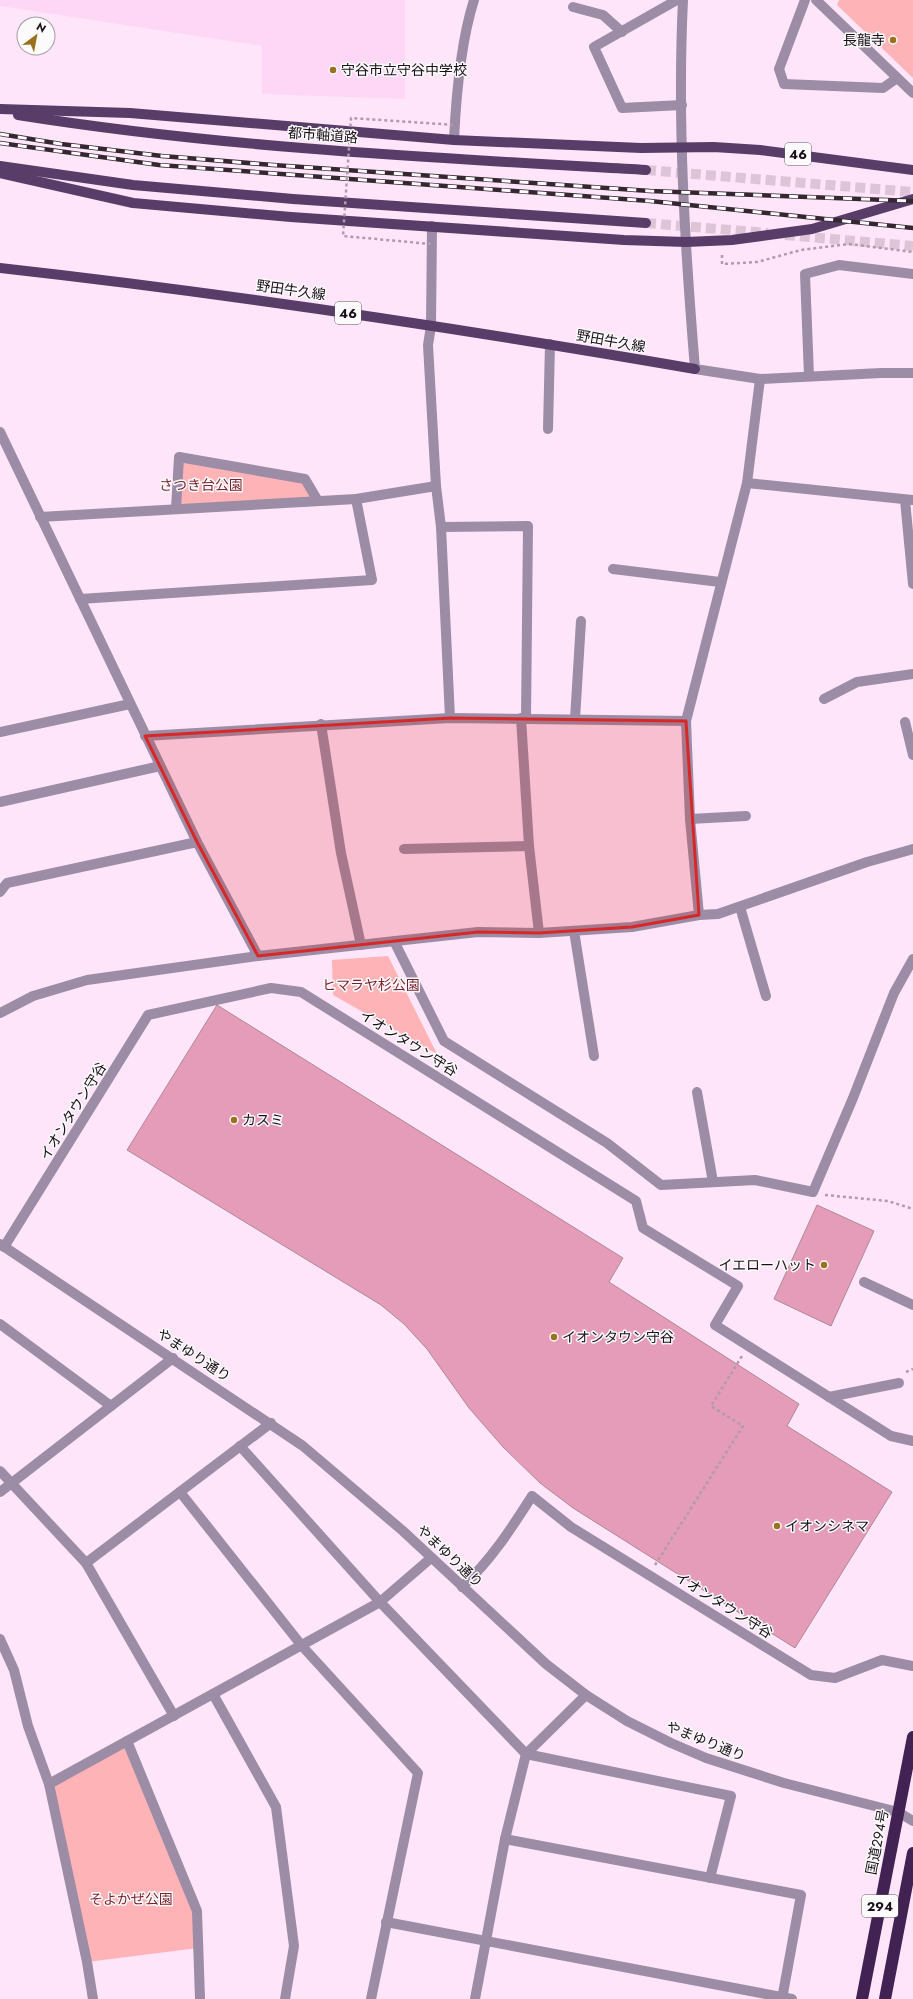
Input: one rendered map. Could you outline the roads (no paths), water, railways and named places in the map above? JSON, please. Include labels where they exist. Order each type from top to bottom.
[{"type":"highway","name":"国道294号","points":[[862,1999],[913,1737]]},
{"type":"highway","name":"294","points":[[885,1999],[913,1853]]},
{"type":"main road","name":"46","points":[[0,109],[130,113],[454,140],[641,148],[725,148],[767,150],[913,170]]},
{"type":"main road","name":"都市軸道路","points":[[0,112],[136,132],[301,147],[646,170]]},
{"type":"main road","points":[[0,166],[149,186],[293,199],[646,223]]},
{"type":"main road","points":[[0,173],[133,203],[624,240],[686,242],[732,240],[805,230],[913,199]]},
{"type":"main road","name":"野田牛久線","points":[[0,268],[155,286],[311,307],[550,344],[695,370]]},
{"type":"street","points":[[454,140],[455,110],[469,17],[474,0]]},
{"type":"street","points":[[677,0],[594,47],[622,108],[682,105]]},
{"type":"street","points":[[683,0],[682,148],[688,281],[695,370],[760,379],[913,373]]},
{"type":"street","points":[[805,0],[778,69],[784,84],[883,88],[897,78]]},
{"type":"street","points":[[816,0],[913,93]]},
{"type":"street","points":[[573,7],[602,15],[622,32]]},
{"type":"street","points":[[432,226],[431,326],[428,345],[436,486],[441,527],[450,718]]},
{"type":"street","points":[[809,376],[805,274],[839,265],[913,274]]},
{"type":"street","points":[[548,429],[550,344]]},
{"type":"street","points":[[699,915],[690,819],[686,721],[720,582],[747,483],[760,379]]},
{"type":"street","points":[[0,432],[197,842],[258,956]]},
{"type":"street","points":[[176,510],[179,457],[305,479],[318,501]]},
{"type":"street","points":[[747,483],[909,500],[913,584]]},
{"type":"street","points":[[40,517],[356,499],[436,486]]},
{"type":"street","points":[[80,600],[372,580],[356,499]]},
{"type":"street","points":[[441,527],[528,526],[524,718],[529,846],[539,933]]},
{"type":"street","points":[[613,569],[720,582]]},
{"type":"street","points":[[575,719],[580,621]]},
{"type":"street","points":[[824,699],[857,682],[913,674]]},
{"type":"street","points":[[0,732],[130,704]]},
{"type":"street","points":[[145,736],[321,724],[450,718],[686,721]]},
{"type":"street","points":[[905,722],[913,756]]},
{"type":"street","points":[[321,724],[341,853],[361,945]]},
{"type":"street","points":[[0,802],[160,766]]},
{"type":"street","points":[[690,819],[746,816]]},
{"type":"street","points":[[0,892],[7,883],[197,842]]},
{"type":"street","points":[[404,849],[529,846]]},
{"type":"street","points":[[0,1013],[33,996],[87,980],[258,956],[478,932],[539,933],[632,927],[699,915],[718,914],[867,862],[913,849]]},
{"type":"street","points":[[740,907],[766,996]]},
{"type":"street","points":[[574,931],[594,1056]]},
{"type":"street","points":[[394,941],[444,1041],[607,1143],[661,1185],[755,1180],[813,1192],[853,1098],[894,993],[913,959]]},
{"type":"street","name":"イオンタウン守谷","points":[[2,1246],[148,1015],[271,988],[300,992],[636,1201],[643,1228],[738,1286],[715,1325],[891,1436],[913,1441]]},
{"type":"street","points":[[697,1092],[713,1182]]},
{"type":"street","name":"やまゆり通り","points":[[2,1246],[271,1423],[339,1475],[546,1664],[586,1696],[627,1721],[671,1743],[706,1758],[784,1783],[898,1812],[913,1821]]},
{"type":"street","points":[[864,1282],[913,1305]]},
{"type":"street","points":[[0,1324],[111,1406]]},
{"type":"street","points":[[0,1492],[173,1358]]},
{"type":"street","points":[[829,1397],[899,1383]]},
{"type":"street","points":[[86,1562],[271,1423]]},
{"type":"street","points":[[240,1446],[380,1602],[526,1754],[731,1796],[710,1878]]},
{"type":"street","points":[[0,1471],[86,1562],[174,1716]]},
{"type":"street","points":[[180,1492],[302,1646],[418,1773],[370,1999]]},
{"type":"street","name":"イオンタウン守谷","points":[[462,1587],[482,1568],[503,1540],[532,1496],[571,1527],[811,1675],[835,1678],[882,1660],[913,1666]]},
{"type":"street","points":[[49,1784],[380,1602],[431,1558]]},
{"type":"street","points":[[0,1639],[14,1670],[28,1726],[49,1784],[87,1962],[93,1999]]},
{"type":"street","points":[[213,1694],[276,1807],[294,1946],[285,1999]]},
{"type":"street","points":[[475,1999],[505,1840],[526,1754],[586,1696]]},
{"type":"street","points":[[127,1741],[197,1911],[200,1999]]},
{"type":"street","points":[[386,1922],[786,1998],[801,1895],[505,1840]]},
{"type":"tunnel","points":[[646,170],[913,192]]},
{"type":"tunnel","points":[[646,223],[768,233]]},
{"type":"tunnel","points":[[785,235],[913,246]]},
{"type":"railway","points":[[0,134],[61,144],[162,156],[273,165],[650,191],[913,201]]},
{"type":"railway","points":[[0,143],[159,165],[650,201],[913,228]]},
{"type":"place","name":"長龍寺","points":[[893,40]]},
{"type":"place","name":"守谷市立守谷中学校","points":[[333,70]]},
{"type":"place","name":"カスミ","points":[[234,1120]]},
{"type":"place","name":"イエローハット","points":[[824,1265]]},
{"type":"place","name":"イオンタウン守谷","points":[[554,1337]]},
{"type":"place","name":"イオンシネマ","points":[[777,1526]]},
{"type":"park label","name":"さつき台公園","points":[[201,485]]},
{"type":"park label","name":"ヒマラヤ杉公園","points":[[371,985]]},
{"type":"park label","name":"そよかぜ公園","points":[[131,1899]]}]
